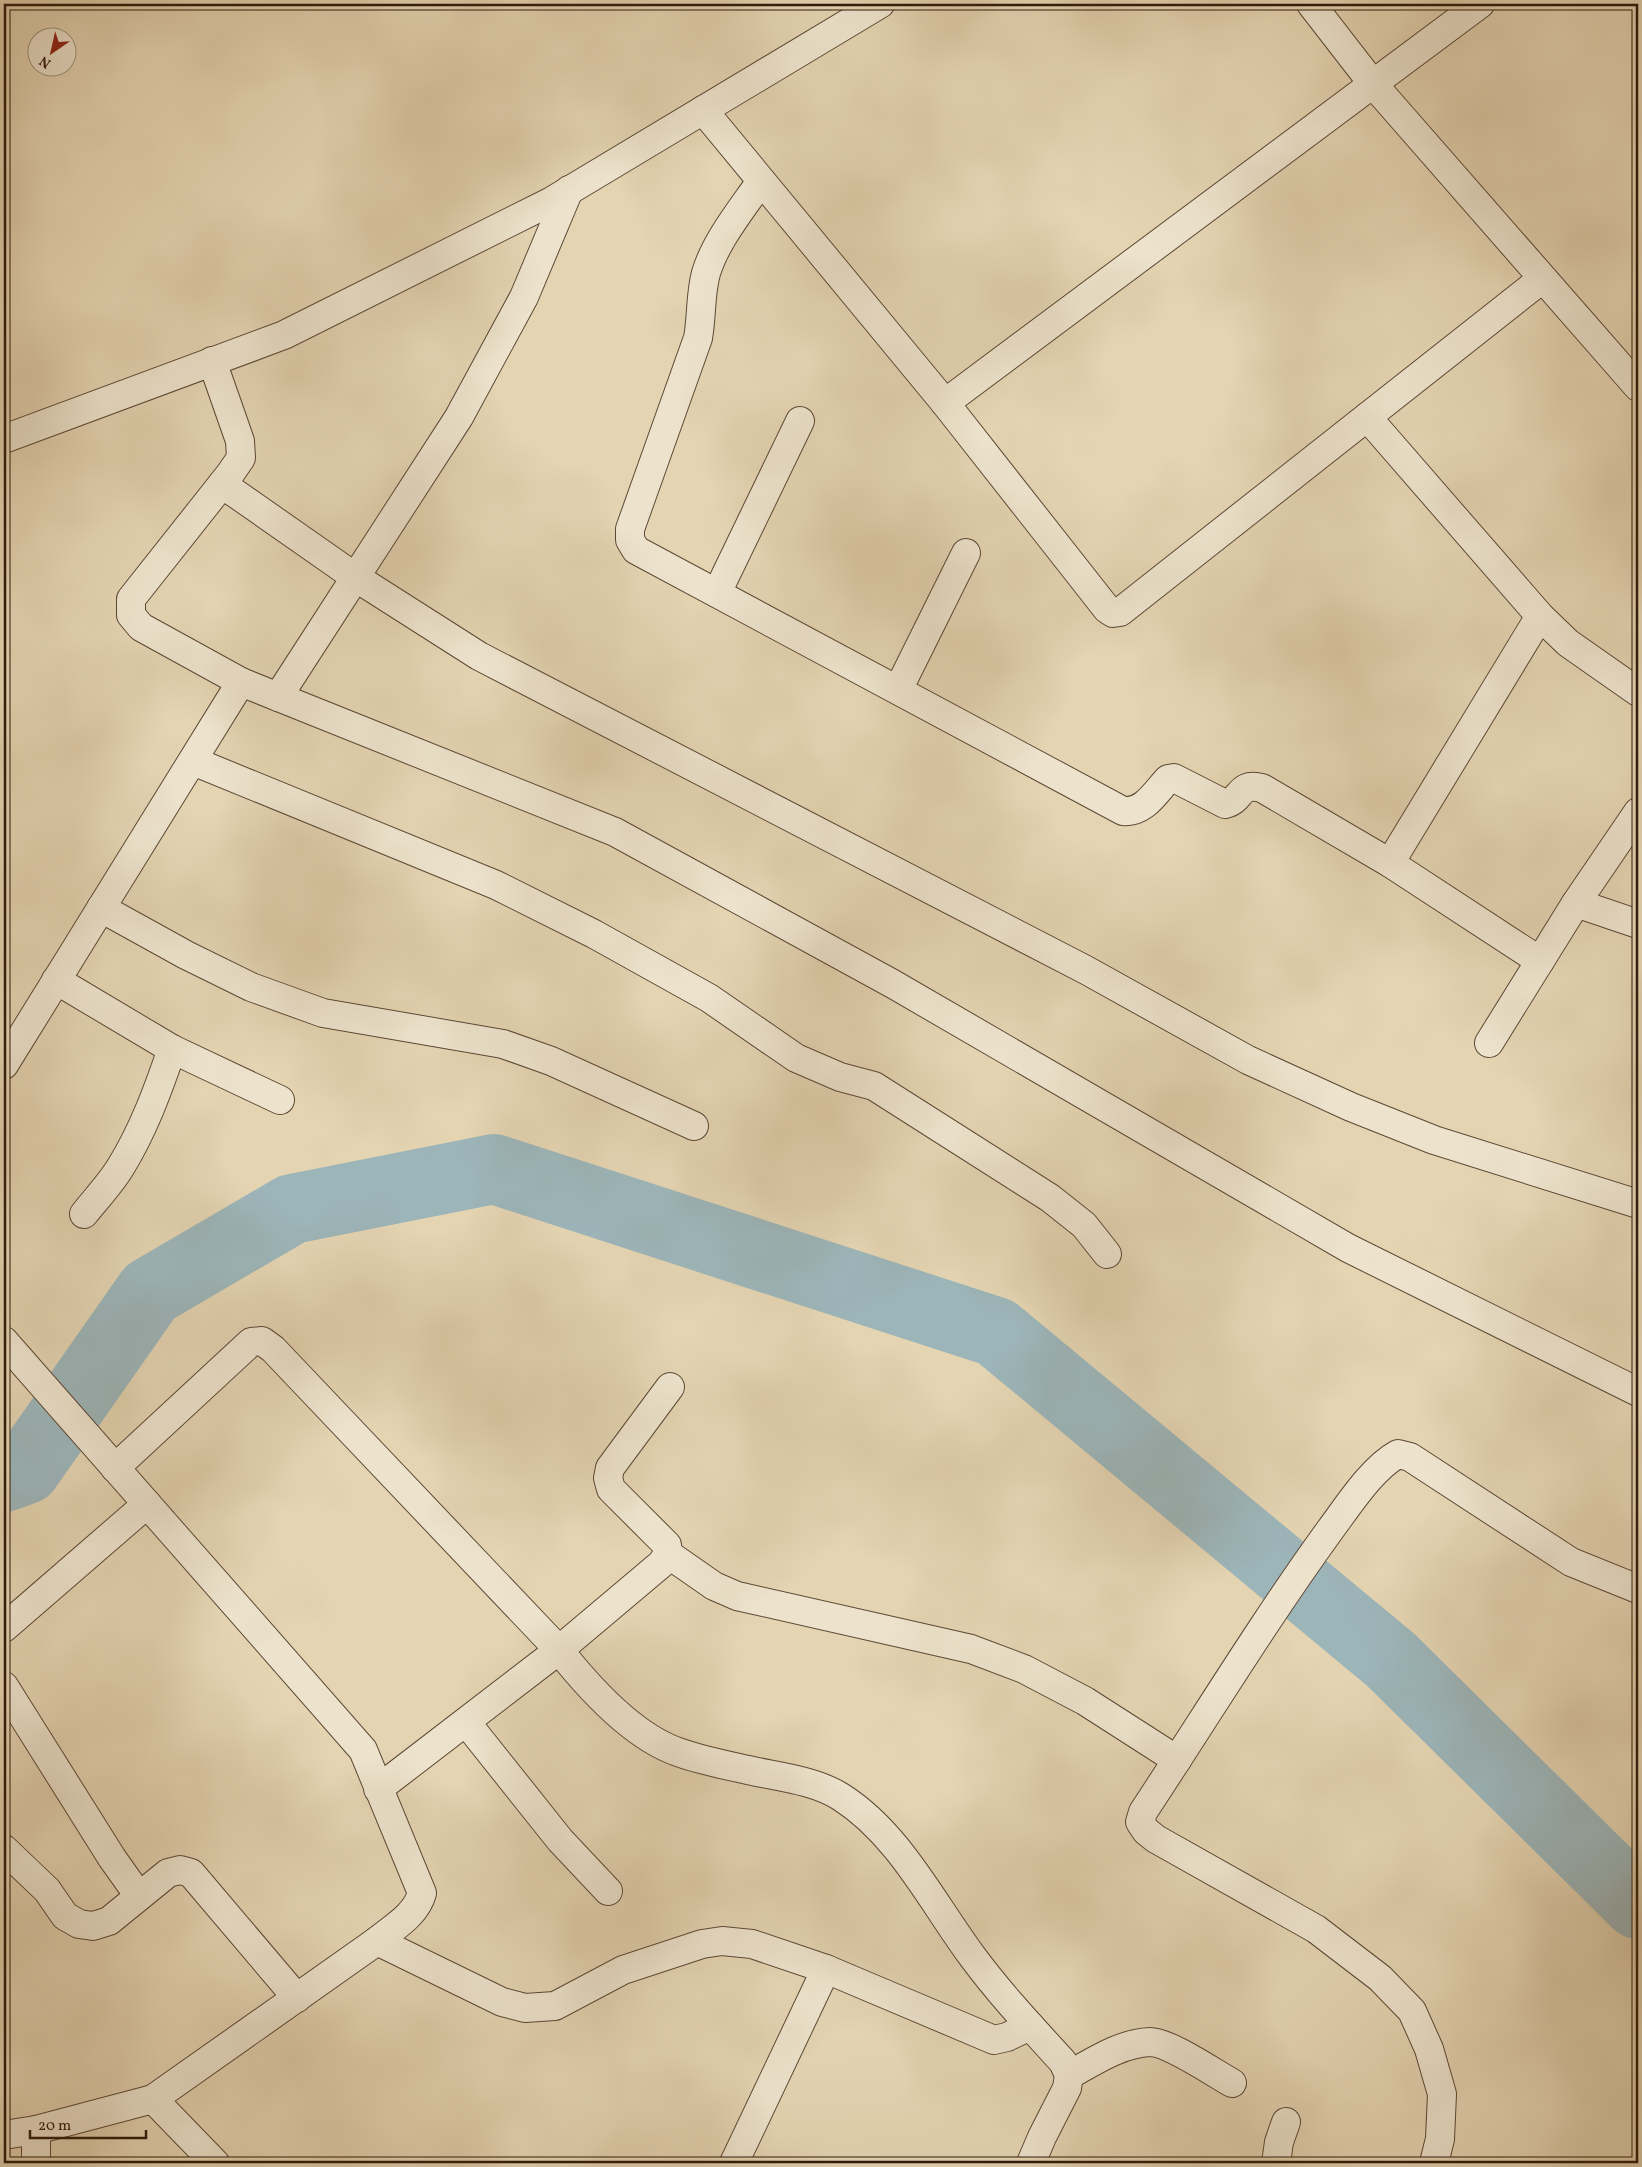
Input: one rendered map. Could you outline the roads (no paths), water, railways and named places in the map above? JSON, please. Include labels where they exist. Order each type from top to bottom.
[{"type":"street","points":[[4,439],[284,335],[550,202],[880,4]]},
{"type":"street","points":[[1311,4],[1373,84],[1638,388]]},
{"type":"street","points":[[945,403],[1480,4]]},
{"type":"street","points":[[703,110],[945,403],[1107,609],[1113,613],[1120,612],[1542,279]]},
{"type":"street","points":[[761,181],[717,247],[707,271],[701,296],[698,338],[630,529],[630,540],[636,550],[1123,811],[1131,812],[1141,809],[1168,779],[1174,778],[1225,804],[1231,803],[1242,789],[1252,785],[1262,788],[1390,863],[1540,961]]},
{"type":"street","points":[[278,697],[459,417],[524,297],[569,190]]},
{"type":"street","points":[[212,361],[240,441],[241,458],[131,599],[132,615],[141,627],[241,682],[615,832],[902,989],[1348,1248],[1638,1392]]},
{"type":"street","points":[[1367,417],[1540,616],[1568,643],[1638,692]]},
{"type":"street","points":[[717,593],[800,422]]},
{"type":"street","points":[[222,484],[355,577],[479,656],[1069,961],[1248,1060],[1351,1107],[1434,1140],[1638,1204]]},
{"type":"street","points":[[898,690],[966,553]]},
{"type":"street","points":[[1390,863],[1540,616]]},
{"type":"street","points":[[6,1054],[56,980],[241,682]]},
{"type":"street","points":[[193,761],[496,885],[594,934],[709,998],[796,1058],[831,1074],[874,1086],[1050,1198],[1084,1225],[1107,1254]]},
{"type":"street","points":[[1489,1043],[1576,903],[1638,812]]},
{"type":"street","points":[[1576,903],[1638,924]]},
{"type":"street","points":[[101,908],[186,955],[251,987],[323,1013],[503,1044],[552,1061],[694,1126]]},
{"type":"street","points":[[56,980],[172,1049],[280,1100]]},
{"type":"street","points":[[84,1214],[119,1170],[136,1140],[153,1104],[172,1049]]},
{"type":"street","points":[[4,1341],[26,1369],[363,1750],[422,1893],[419,1904],[411,1914],[378,1942],[153,2099],[36,2130],[4,2135]]},
{"type":"street","points":[[115,1468],[251,1342],[262,1341],[273,1349],[560,1650],[610,1706],[642,1732],[677,1752],[735,1768],[822,1787],[871,1819],[894,1845],[972,1957],[1062,2062],[1069,2075],[1067,2088],[1031,2163]]},
{"type":"street","points":[[378,1789],[560,1650],[661,1564],[668,1554],[667,1545],[611,1489],[608,1478],[610,1468],[670,1386]]},
{"type":"street","points":[[1434,2163],[1440,2139],[1442,2094],[1430,2049],[1412,2011],[1380,1978],[1316,1928],[1156,1839],[1146,1831],[1140,1822],[1142,1812],[1311,1556],[1350,1503],[1388,1459],[1398,1454],[1410,1457],[1571,1562],[1638,1589]]},
{"type":"street","points":[[4,1628],[146,1504]]},
{"type":"street","points":[[668,1554],[714,1586],[738,1596],[971,1649],[1024,1669],[1085,1701],[1177,1760]]},
{"type":"street","points":[[4,1686],[112,1858],[139,1896]]},
{"type":"street","points":[[466,1722],[560,1840],[608,1891]]},
{"type":"street","points":[[4,1849],[47,1890],[65,1916],[79,1924],[93,1926],[109,1921],[168,1873],[180,1870],[191,1873],[297,1998]]},
{"type":"street","points":[[378,1942],[502,2002],[525,2008],[555,2006],[622,1970],[702,1944],[722,1941],[752,1944],[826,1969],[994,2040],[1007,2038],[1030,2026]]},
{"type":"street","points":[[734,2163],[826,1969]]},
{"type":"street","points":[[1069,2075],[1131,2045],[1151,2042],[1164,2044],[1232,2083]]},
{"type":"street","points":[[153,2099],[215,2163]]},
{"type":"street","points":[[1276,2163],[1279,2142],[1286,2122]]},
{"type":"street","points":[[36,2130],[36,2163]]},
{"type":"waterway","points":[[4,1477],[26,1469],[150,1292],[292,1209],[494,1169],[996,1332],[1391,1660],[1638,1904]]}]
